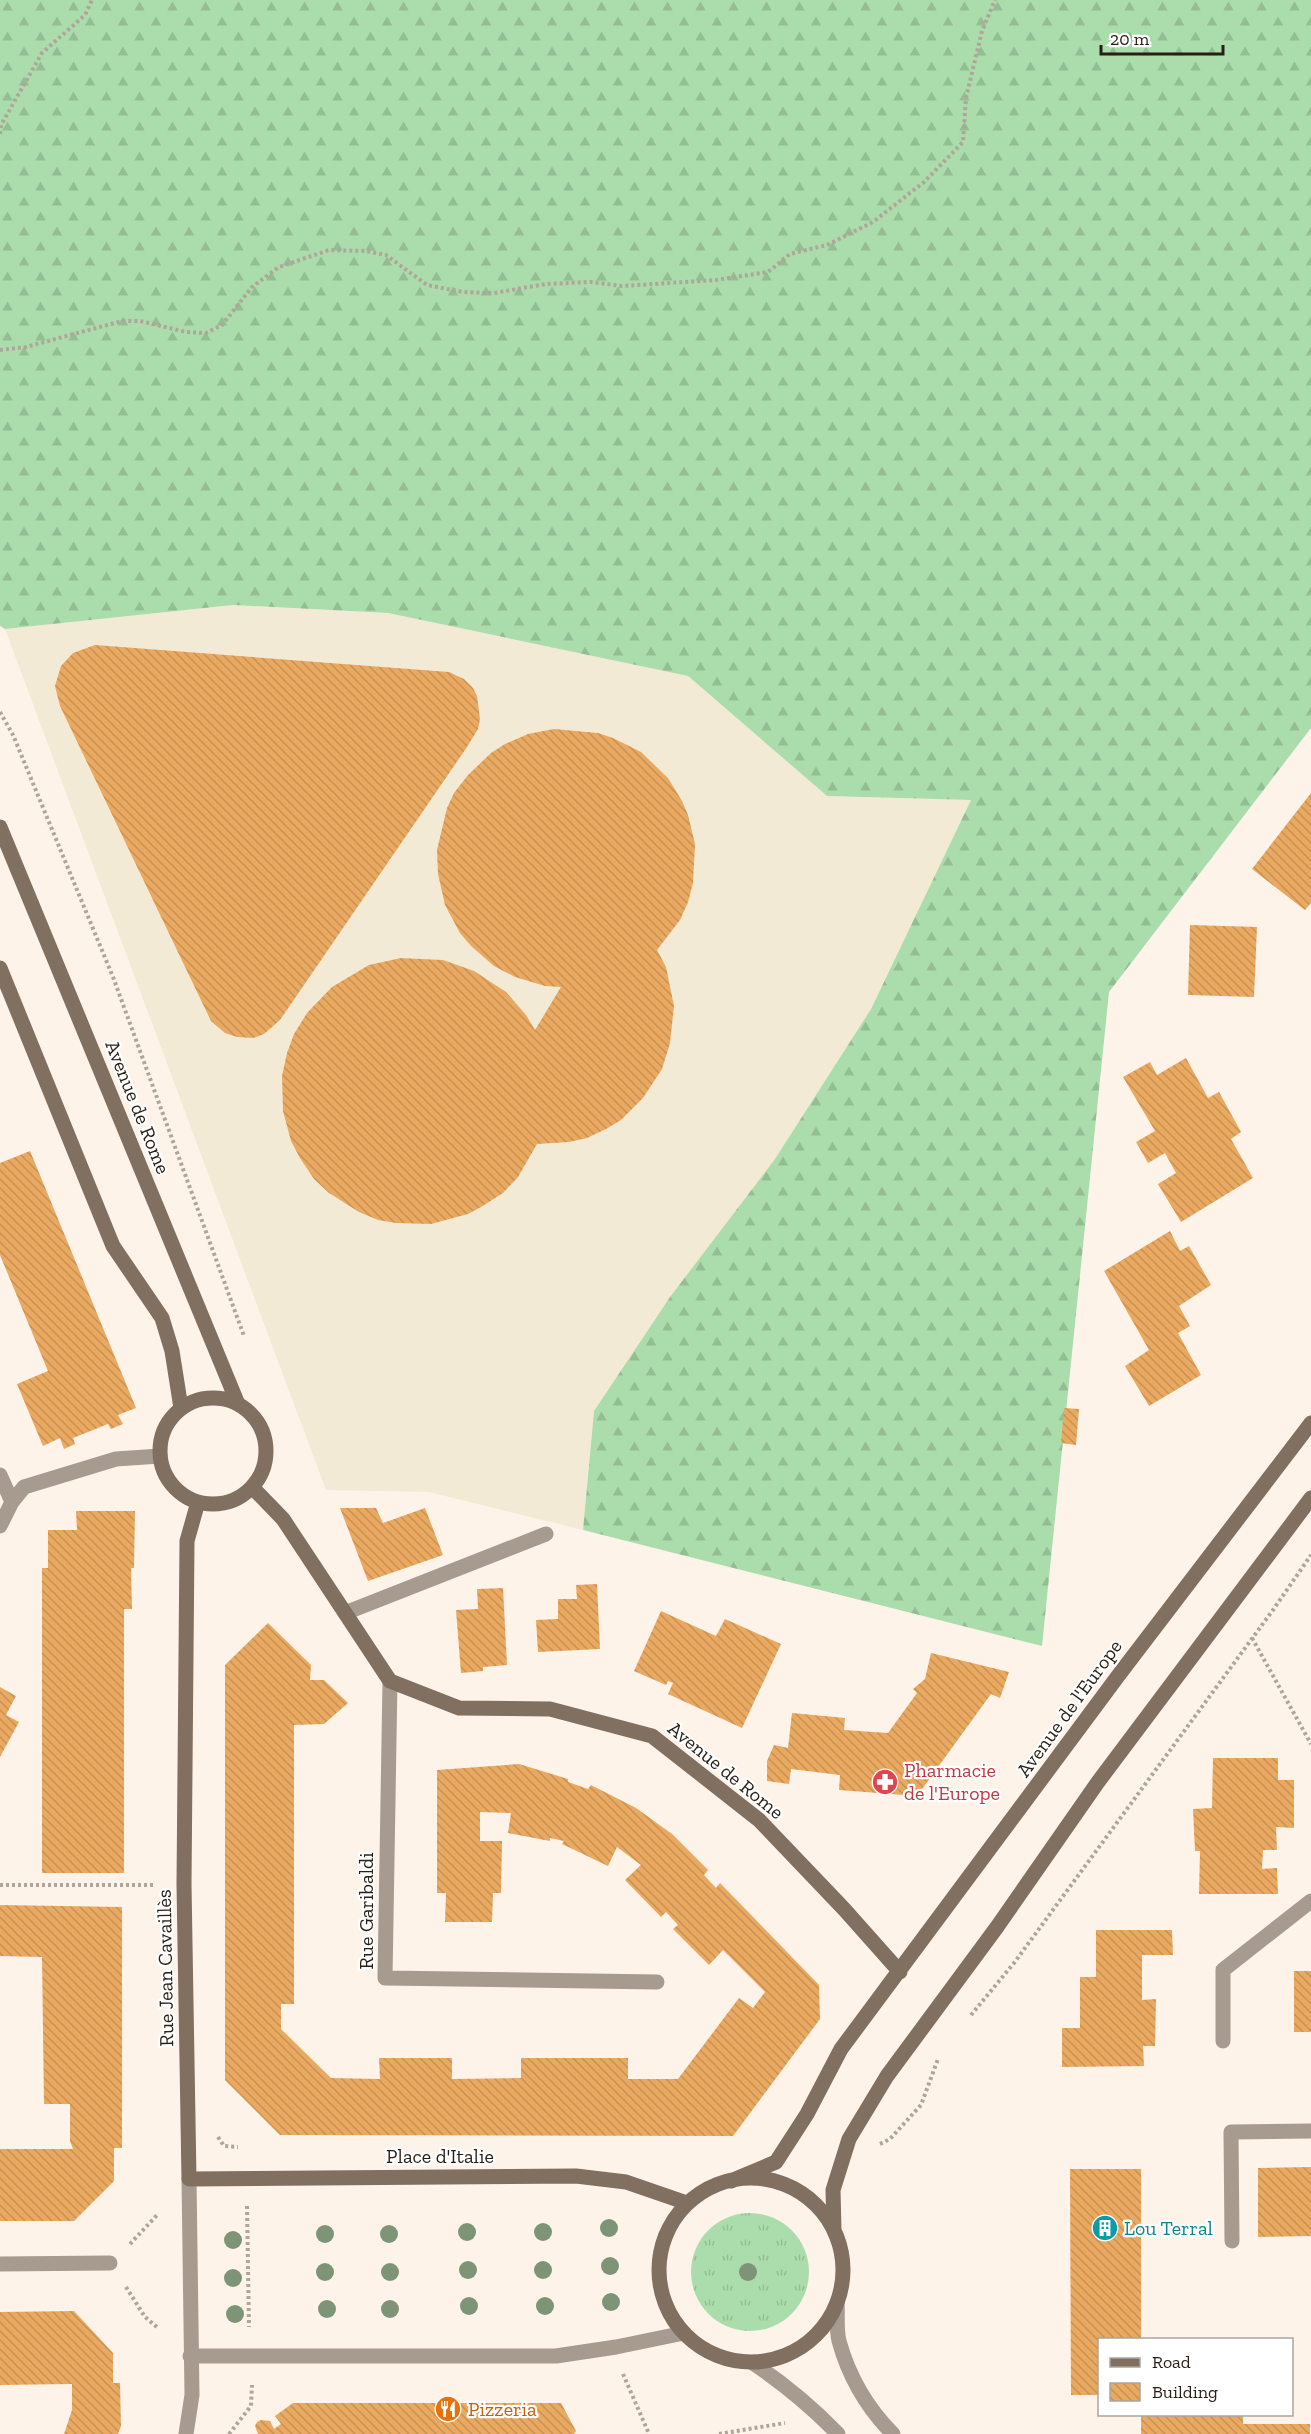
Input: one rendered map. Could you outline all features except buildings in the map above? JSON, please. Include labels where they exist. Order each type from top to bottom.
[{"type":"main road","name":"Avenue de Rome","points":[[0,827],[238,1404]]},
{"type":"main road","points":[[0,968],[113,1246],[162,1318],[172,1351],[181,1408]]},
{"type":"main road","points":[[209,1397],[238,1404],[250,1412],[260,1424],[265,1440],[265,1457],[261,1473],[252,1487],[241,1496],[227,1502],[213,1504],[198,1502],[183,1495],[172,1485],[164,1471],[160,1456],[161,1438],[169,1421],[181,1408],[209,1397]]},
{"type":"main road","name":"Avenue de l'Europe","points":[[731,2181],[776,2162],[807,2114],[841,2049],[1118,1676],[1311,1423]]},
{"type":"main road","points":[[252,1487],[283,1519],[390,1681]]},
{"type":"main road","points":[[834,2230],[833,2190],[849,2139],[887,2076],[997,1927],[1098,1782],[1311,1498]]},
{"type":"main road","name":"Rue Jean Cavaillès","points":[[189,2179],[184,1884],[187,1541],[198,1502]]},
{"type":"main road","name":"Avenue de Rome","points":[[390,1681],[459,1707],[550,1709],[652,1736],[759,1820],[844,1908],[900,1972]]},
{"type":"main road","name":"Place d'Italie","points":[[189,2179],[576,2176],[626,2182],[687,2203]]},
{"type":"main road","points":[[752,2178],[774,2181],[792,2188],[817,2206],[834,2230],[840,2246],[843,2283],[828,2322],[814,2338],[795,2352],[774,2360],[753,2363],[731,2361],[712,2355],[684,2333],[670,2315],[661,2289],[660,2262],[666,2236],[675,2219],[687,2203],[707,2189],[731,2181],[752,2178]]},
{"type":"street","points":[[0,1526],[12,1502],[24,1487],[116,1459],[160,1456]]},
{"type":"street","points":[[0,1475],[12,1502]]},
{"type":"street","points":[[345,1613],[546,1534]]},
{"type":"street","name":"Rue Garibaldi","points":[[390,1681],[385,1978],[657,1982]]},
{"type":"street","points":[[1223,2041],[1223,1970],[1311,1901]]},
{"type":"street","points":[[1232,2241],[1231,2132],[1311,2131]]},
{"type":"street","name":"Rue Jean Cavaillès","points":[[186,2434],[192,2395],[189,2179]]},
{"type":"street","points":[[0,2264],[110,2263]]},
{"type":"street","points":[[837,2303],[839,2339],[854,2382],[874,2415],[893,2434]]},
{"type":"street","points":[[190,2356],[556,2356],[616,2348],[684,2333]]},
{"type":"street","points":[[753,2363],[810,2405],[838,2434]]},
{"type":"path","points":[[0,134],[1,125],[42,53],[85,15],[92,0]]},
{"type":"path","points":[[0,350],[26,347],[122,321],[140,321],[186,332],[206,333],[222,325],[252,287],[279,267],[329,250],[366,251],[386,255],[427,285],[463,292],[494,293],[546,284],[591,282],[633,285],[716,280],[768,272],[790,254],[827,245],[873,222],[924,182],[963,142],[966,98],[982,31],[995,0]]},
{"type":"path","points":[[0,712],[13,735],[113,977],[247,1345]]},
{"type":"path","points":[[969,2018],[1014,1963],[1311,1555]]},
{"type":"path","points":[[1252,1638],[1311,1744]]},
{"type":"path","points":[[0,1885],[78,1887],[184,1884]]},
{"type":"path","points":[[849,2139],[872,2147],[890,2139],[921,2105],[939,2055]]},
{"type":"path","points":[[213,2130],[224,2146],[245,2148],[249,2331],[253,2356],[251,2406],[230,2434]]},
{"type":"path","points":[[149,2226],[158,2214]]},
{"type":"path","points":[[110,2263],[145,2317],[158,2328]]},
{"type":"path","points":[[616,2348],[622,2371],[649,2434]]},
{"type":"shaded area","points":[[233,605],[388,613],[688,676],[827,796],[971,800],[871,1009],[775,1159],[670,1297],[594,1411],[583,1530],[429,1492],[326,1490],[5,629]]},
{"type":"green space","points":[[0,0],[1311,0],[1311,728],[1109,992],[1042,1646],[583,1530],[594,1411],[670,1297],[775,1159],[871,1009],[971,800],[827,796],[688,676],[388,613],[233,605],[5,629],[0,626]]},
{"type":"green space","points":[[750,2213],[773,2217],[792,2230],[805,2249],[809,2272],[805,2295],[792,2314],[773,2327],[750,2331],[727,2327],[708,2314],[695,2295],[691,2272],[695,2249],[708,2230],[727,2217]]},
{"type":"place","name":"Pharmacie de l'Europe","points":[[885,1782]]},
{"type":"place","name":"Lou Terral","points":[[1105,2228]]},
{"type":"place","name":"Pizzeria","points":[[448,2409]]}]
